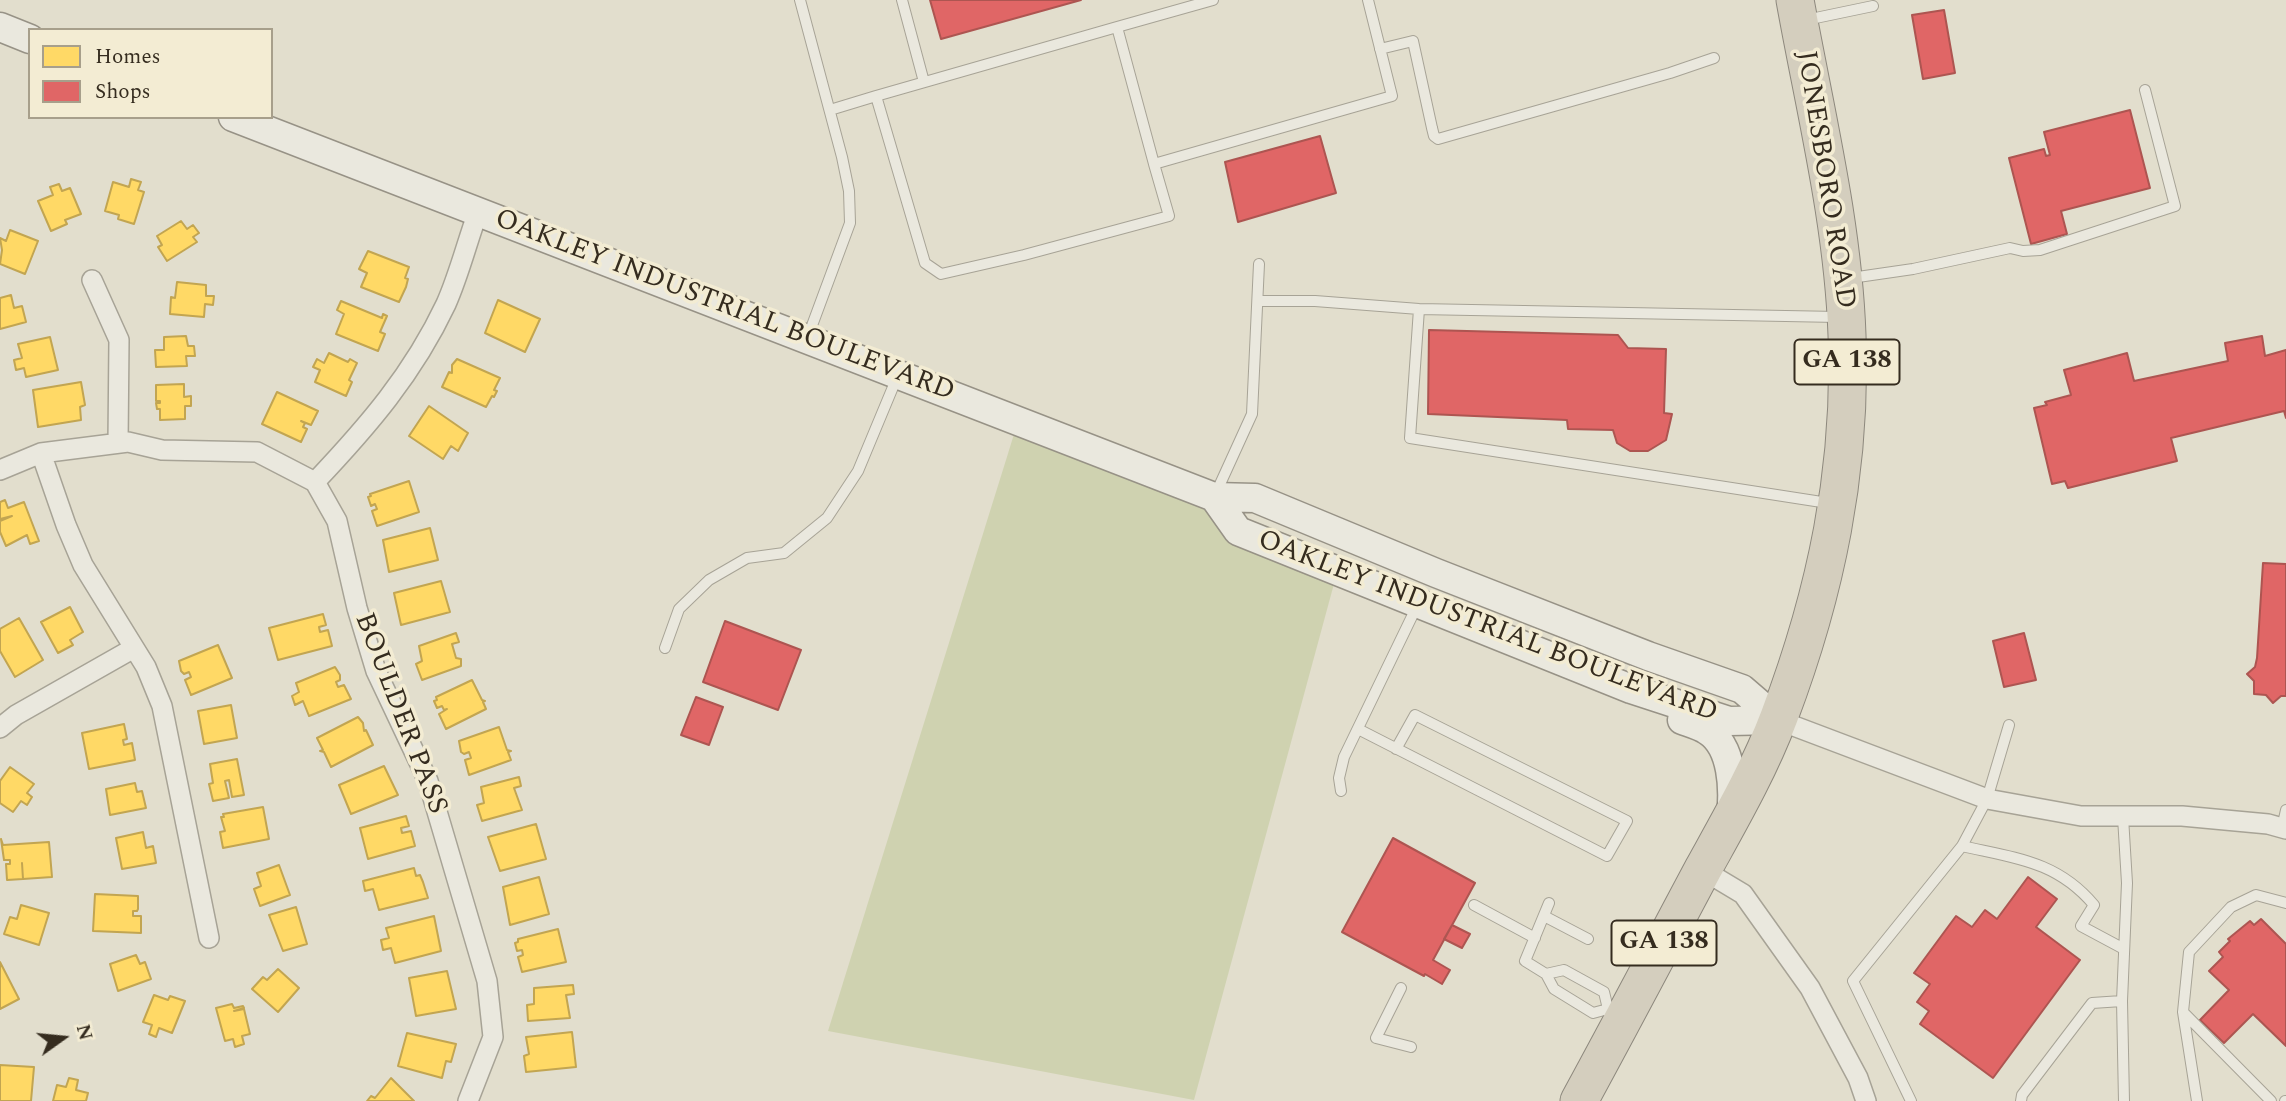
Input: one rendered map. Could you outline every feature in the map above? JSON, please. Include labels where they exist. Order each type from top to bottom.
[{"type":"highway","name":"JONESBORO ROAD","points":[[1579,1101],[1617,1013],[1703,870],[1751,780],[1778,720],[1814,617],[1835,524],[1846,430],[1846,317],[1834,208],[1797,10]]},
{"type":"street","points":[[0,27],[28,38]]},
{"type":"street","name":"OAKLEY INDUSTRIAL BOULEVARD","points":[[238,119],[1214,497],[1255,498],[1448,578],[1742,690],[1778,720],[1987,800],[2051,812],[2123,817],[2182,816],[2268,824],[2285,822]]},
{"type":"street","points":[[0,470],[41,453],[128,442],[162,450],[257,452],[315,482],[366,428],[405,377],[446,303],[478,212]]},
{"type":"street","points":[[92,280],[119,340],[118,443]]},
{"type":"street","points":[[41,453],[83,565],[146,667],[162,706],[209,938]]},
{"type":"street","name":"BOULDER PASS","points":[[315,482],[337,521],[357,608],[376,671],[428,781],[488,981],[493,1037],[468,1101]]},
{"type":"street","name":"OAKLEY INDUSTRIAL BOULEVARD","points":[[1214,497],[1238,531],[1631,689],[1729,721],[1778,720]]},
{"type":"street","points":[[0,728],[16,715],[134,648]]},
{"type":"street","points":[[1531,648],[1544,668],[1708,731],[1717,739],[1729,767],[1733,799],[1730,820]]},
{"type":"street","points":[[1703,870],[1743,894],[1810,988],[1858,1078],[1866,1101]]},
{"type":"lane","points":[[800,0],[849,191],[850,223],[806,339]]},
{"type":"lane","points":[[902,0],[924,82]]},
{"type":"lane","points":[[830,110],[1213,0]]},
{"type":"lane","points":[[1154,164],[1392,96],[1368,0]]},
{"type":"lane","points":[[1797,10],[1873,6]]},
{"type":"lane","points":[[876,96],[925,263],[941,274],[1169,216],[1117,27]]},
{"type":"lane","points":[[1380,49],[1413,41],[1434,136],[1438,139],[1714,58]]},
{"type":"lane","points":[[1843,279],[2010,248],[2023,251],[2040,250],[2175,206],[2145,90]]},
{"type":"lane","points":[[1214,497],[1252,414],[1259,264]]},
{"type":"lane","points":[[1258,301],[1315,300],[1419,309],[1846,317]]},
{"type":"lane","points":[[1419,309],[1410,438],[1837,505]]},
{"type":"lane","points":[[665,648],[679,609],[709,580],[747,558],[784,553],[827,518],[858,471],[898,375]]},
{"type":"lane","points":[[1341,792],[1339,778],[1344,757],[1418,603]]},
{"type":"lane","points":[[1358,729],[1396,749],[1608,856],[1627,821],[1415,715],[1396,749]]},
{"type":"lane","points":[[1911,1101],[1853,981],[1962,846],[1987,800],[2009,725]]},
{"type":"lane","points":[[2123,817],[2127,883],[2122,1002],[2123,1101]]},
{"type":"lane","points":[[1962,846],[2021,859],[2056,871],[2086,895],[2094,905],[2081,926],[2124,949]]},
{"type":"lane","points":[[2197,1101],[2183,1012],[2189,951],[2231,907],[2256,895],[2286,903]]},
{"type":"lane","points":[[1549,903],[1525,961],[1546,974],[1554,989],[1593,1013],[1617,1013]]},
{"type":"lane","points":[[1474,905],[1535,938]]},
{"type":"lane","points":[[1544,916],[1588,939]]},
{"type":"lane","points":[[1546,974],[1564,971],[1604,992],[1617,1013]]},
{"type":"lane","points":[[1401,988],[1376,1038],[1411,1047]]},
{"type":"lane","points":[[2021,1101],[2022,1095],[2092,1003],[2122,1002]]},
{"type":"lane","points":[[2183,1012],[2271,1101]]},
{"type":"green space","points":[[1020,415],[1338,569],[1194,1100],[828,1031]]},
{"type":"building: Homes","points":[[131,179],[141,182],[138,190],[144,192],[134,224],[105,211],[113,182],[129,187]]},
{"type":"building: Homes","points":[[59,184],[62,191],[70,188],[81,214],[65,220],[67,224],[51,231],[38,201],[53,195],[50,187]]},
{"type":"building: Homes","points":[[181,221],[187,229],[193,225],[199,233],[193,237],[197,242],[167,261],[158,247],[162,245],[157,236]]},
{"type":"building: Homes","points":[[10,230],[38,241],[25,274],[0,264],[0,238],[6,241]]},
{"type":"building: Homes","points":[[368,251],[409,267],[405,278],[408,279],[406,287],[399,302],[361,287],[367,273],[359,269]]},
{"type":"building: Homes","points":[[177,282],[206,285],[206,296],[214,296],[213,305],[205,304],[204,317],[170,314],[171,297],[175,298]]},
{"type":"building: Homes","points":[[11,295],[14,308],[22,306],[26,322],[0,329],[0,298]]},
{"type":"building: Homes","points":[[498,300],[540,319],[525,352],[485,333]]},
{"type":"building: Homes","points":[[341,301],[382,318],[383,314],[387,316],[380,332],[385,334],[378,351],[336,334],[344,314],[337,310]]},
{"type":"building: Homes","points":[[186,336],[188,346],[194,346],[195,356],[186,356],[187,366],[156,367],[155,350],[164,350],[164,337]]},
{"type":"building: Homes","points":[[50,337],[58,370],[26,377],[24,368],[16,370],[14,360],[22,358],[18,344]]},
{"type":"building: Homes","points":[[329,353],[357,363],[349,380],[352,382],[346,396],[315,382],[320,370],[313,367],[317,359],[324,363]]},
{"type":"building: Homes","points":[[457,359],[500,378],[494,390],[497,391],[486,407],[442,387],[449,372],[452,373],[452,365]]},
{"type":"building: Homes","points":[[81,382],[85,405],[80,407],[81,420],[38,427],[33,390]]},
{"type":"building: Homes","points":[[184,384],[184,397],[191,396],[191,406],[185,406],[185,419],[160,420],[160,409],[157,409],[156,403],[160,401],[156,401],[156,385]]},
{"type":"building: Homes","points":[[277,392],[318,411],[311,425],[301,421],[307,429],[301,442],[262,424]]},
{"type":"building: Homes","points":[[429,406],[468,433],[458,451],[451,446],[443,459],[409,436]]},
{"type":"building: Homes","points":[[409,481],[419,512],[377,526],[372,511],[377,509],[375,504],[371,506],[368,497],[370,494]]},
{"type":"building: Homes","points":[[5,500],[8,508],[24,502],[39,541],[30,544],[27,535],[6,546],[0,532],[0,521],[12,516],[0,519],[0,502]]},
{"type":"building: Homes","points":[[430,528],[438,560],[389,572],[383,540]]},
{"type":"building: Homes","points":[[441,581],[450,612],[401,625],[394,593]]},
{"type":"building: Homes","points":[[70,607],[83,632],[70,640],[73,645],[58,653],[41,622]]},
{"type":"building: Homes","points":[[323,614],[326,625],[319,627],[320,632],[328,630],[332,646],[278,660],[269,628]]},
{"type":"building: Homes","points":[[19,618],[43,660],[15,677],[0,651],[0,629]]},
{"type":"building: Homes","points":[[456,633],[459,642],[452,644],[456,658],[461,659],[461,666],[422,680],[416,664],[422,661],[419,646]]},
{"type":"building: Homes","points":[[218,645],[232,678],[191,695],[185,680],[191,677],[189,672],[184,674],[181,671],[179,661]]},
{"type":"building: Homes","points":[[335,667],[340,675],[340,680],[336,682],[338,687],[344,685],[351,699],[309,716],[303,701],[295,705],[292,696],[299,692],[296,683]]},
{"type":"building: Homes","points":[[472,680],[485,701],[483,702],[486,709],[446,729],[439,714],[447,709],[444,710],[442,706],[437,708],[434,701],[437,700],[436,697]]},
{"type":"building: Homes","points":[[231,705],[237,738],[204,744],[198,711]]},
{"type":"building: Homes","points":[[358,717],[373,745],[331,767],[324,752],[320,751],[323,750],[317,738]]},
{"type":"building: Homes","points":[[124,724],[127,739],[123,740],[124,745],[132,743],[135,760],[89,769],[82,733]]},
{"type":"building: Homes","points":[[499,727],[507,750],[511,751],[508,752],[511,760],[469,775],[465,760],[471,758],[469,752],[461,752],[459,741]]},
{"type":"building: Homes","points":[[237,759],[244,795],[232,797],[229,780],[225,781],[229,798],[213,801],[209,784],[213,783],[210,764]]},
{"type":"building: Homes","points":[[384,766],[398,795],[351,814],[339,785]]},
{"type":"building: Homes","points":[[10,767],[34,784],[27,793],[32,797],[27,805],[21,801],[13,812],[0,803],[0,781]]},
{"type":"building: Homes","points":[[519,777],[521,786],[514,788],[522,810],[482,821],[477,805],[484,803],[481,787]]},
{"type":"building: Homes","points":[[135,783],[137,792],[142,791],[146,808],[110,815],[106,789]]},
{"type":"building: Homes","points":[[263,807],[269,839],[223,848],[220,832],[225,831],[221,817],[224,817],[223,814]]},
{"type":"building: Homes","points":[[406,816],[409,826],[401,828],[402,833],[411,831],[415,846],[368,859],[360,828]]},
{"type":"building: Homes","points":[[536,824],[546,859],[500,871],[488,837]]},
{"type":"building: Homes","points":[[143,832],[146,848],[153,846],[156,863],[122,869],[116,838]]},
{"type":"building: Homes","points":[[1,839],[3,845],[49,842],[52,877],[7,880],[6,864],[10,864],[10,860],[4,860]]},
{"type":"building: Homes","points":[[279,865],[290,895],[260,906],[254,889],[261,886],[257,873]]},
{"type":"building: Homes","points":[[414,868],[416,876],[420,875],[428,898],[379,910],[373,889],[365,891],[363,881]]},
{"type":"building: Homes","points":[[539,877],[549,914],[510,925],[503,887]]},
{"type":"building: Homes","points":[[95,894],[138,896],[138,909],[133,911],[133,916],[141,916],[141,933],[93,931]]},
{"type":"building: Homes","points":[[21,905],[49,913],[39,945],[4,934],[10,917],[17,919]]},
{"type":"building: Homes","points":[[296,907],[307,944],[283,951],[269,915]]},
{"type":"building: Homes","points":[[434,916],[441,951],[395,963],[391,948],[383,950],[381,940],[389,938],[386,928]]},
{"type":"building: Homes","points":[[558,929],[566,962],[522,972],[518,957],[523,955],[522,950],[517,951],[515,943],[518,939]]},
{"type":"building: Homes","points":[[136,955],[140,964],[145,962],[151,979],[118,991],[110,964]]},
{"type":"building: Homes","points":[[0,962],[19,999],[0,1009]]},
{"type":"building: Homes","points":[[278,969],[299,988],[278,1012],[252,989],[263,977],[267,980]]},
{"type":"building: Homes","points":[[447,971],[456,1009],[416,1016],[409,978]]},
{"type":"building: Homes","points":[[573,985],[574,994],[566,995],[570,1018],[528,1021],[527,1005],[534,1004],[534,988]]},
{"type":"building: Homes","points":[[154,995],[168,1000],[170,996],[185,1001],[172,1033],[159,1028],[156,1037],[149,1034],[152,1025],[143,1022]]},
{"type":"building: Homes","points":[[232,1004],[234,1008],[243,1006],[244,1008],[234,1011],[244,1009],[250,1034],[242,1036],[244,1044],[235,1047],[233,1039],[225,1041],[216,1008]]},
{"type":"building: Homes","points":[[572,1032],[576,1067],[526,1072],[524,1056],[529,1054],[526,1037]]},
{"type":"building: Homes","points":[[407,1033],[456,1044],[451,1062],[446,1061],[442,1078],[398,1066]]},
{"type":"building: Homes","points":[[0,1065],[34,1067],[31,1101],[0,1101]]},
{"type":"building: Homes","points":[[69,1078],[78,1080],[76,1090],[88,1093],[86,1101],[53,1101],[57,1085],[66,1087]]},
{"type":"building: Homes","points":[[391,1078],[414,1101],[367,1101],[371,1096],[375,1098]]},
{"type":"building: Shops","points":[[930,0],[1081,0],[941,39]]},
{"type":"building: Shops","points":[[1944,10],[1955,73],[1923,79],[1912,15]]},
{"type":"building: Shops","points":[[2130,110],[2150,188],[2061,211],[2067,234],[2031,244],[2009,158],[2044,149],[2046,156],[2050,155],[2044,132]]},
{"type":"building: Shops","points":[[1320,136],[1336,193],[1238,222],[1225,162]]},
{"type":"building: Shops","points":[[1429,330],[1618,335],[1628,348],[1666,349],[1664,413],[1672,414],[1666,440],[1648,451],[1630,451],[1617,443],[1613,430],[1568,429],[1567,420],[1428,414]]},
{"type":"building: Shops","points":[[2262,336],[2265,356],[2286,350],[2286,418],[2284,411],[2171,438],[2177,461],[2068,488],[2065,481],[2052,484],[2034,408],[2071,395],[2064,370],[2127,353],[2134,381],[2228,361],[2225,343]]},
{"type":"building: Shops","points":[[2263,563],[2286,564],[2286,696],[2281,696],[2273,703],[2266,695],[2254,694],[2254,681],[2247,674],[2255,667],[2257,658]]},
{"type":"building: Shops","points":[[725,621],[801,650],[778,710],[703,682]]},
{"type":"building: Shops","points":[[2024,633],[2036,680],[2004,687],[1993,641]]},
{"type":"building: Shops","points":[[696,697],[723,707],[709,745],[681,735]]},
{"type":"building: Shops","points":[[1393,838],[1475,883],[1433,960],[1450,970],[1442,984],[1342,932]]},
{"type":"building: Shops","points":[[2028,877],[2057,899],[2036,927],[2080,960],[1993,1078],[1920,1024],[1929,1011],[1917,1002],[1930,984],[1914,973],[1956,916],[1972,927],[1985,910],[1997,919]]},
{"type":"building: Shops","points":[[2261,919],[2286,944],[2286,1046],[2253,1014],[2224,1043],[2200,1020],[2229,990],[2209,971],[2223,957],[2219,952],[2230,941],[2228,939],[2250,921],[2254,925]]},
{"type":"building: Shops","points":[[1452,925],[1470,934],[1462,948],[1444,939]]}]
